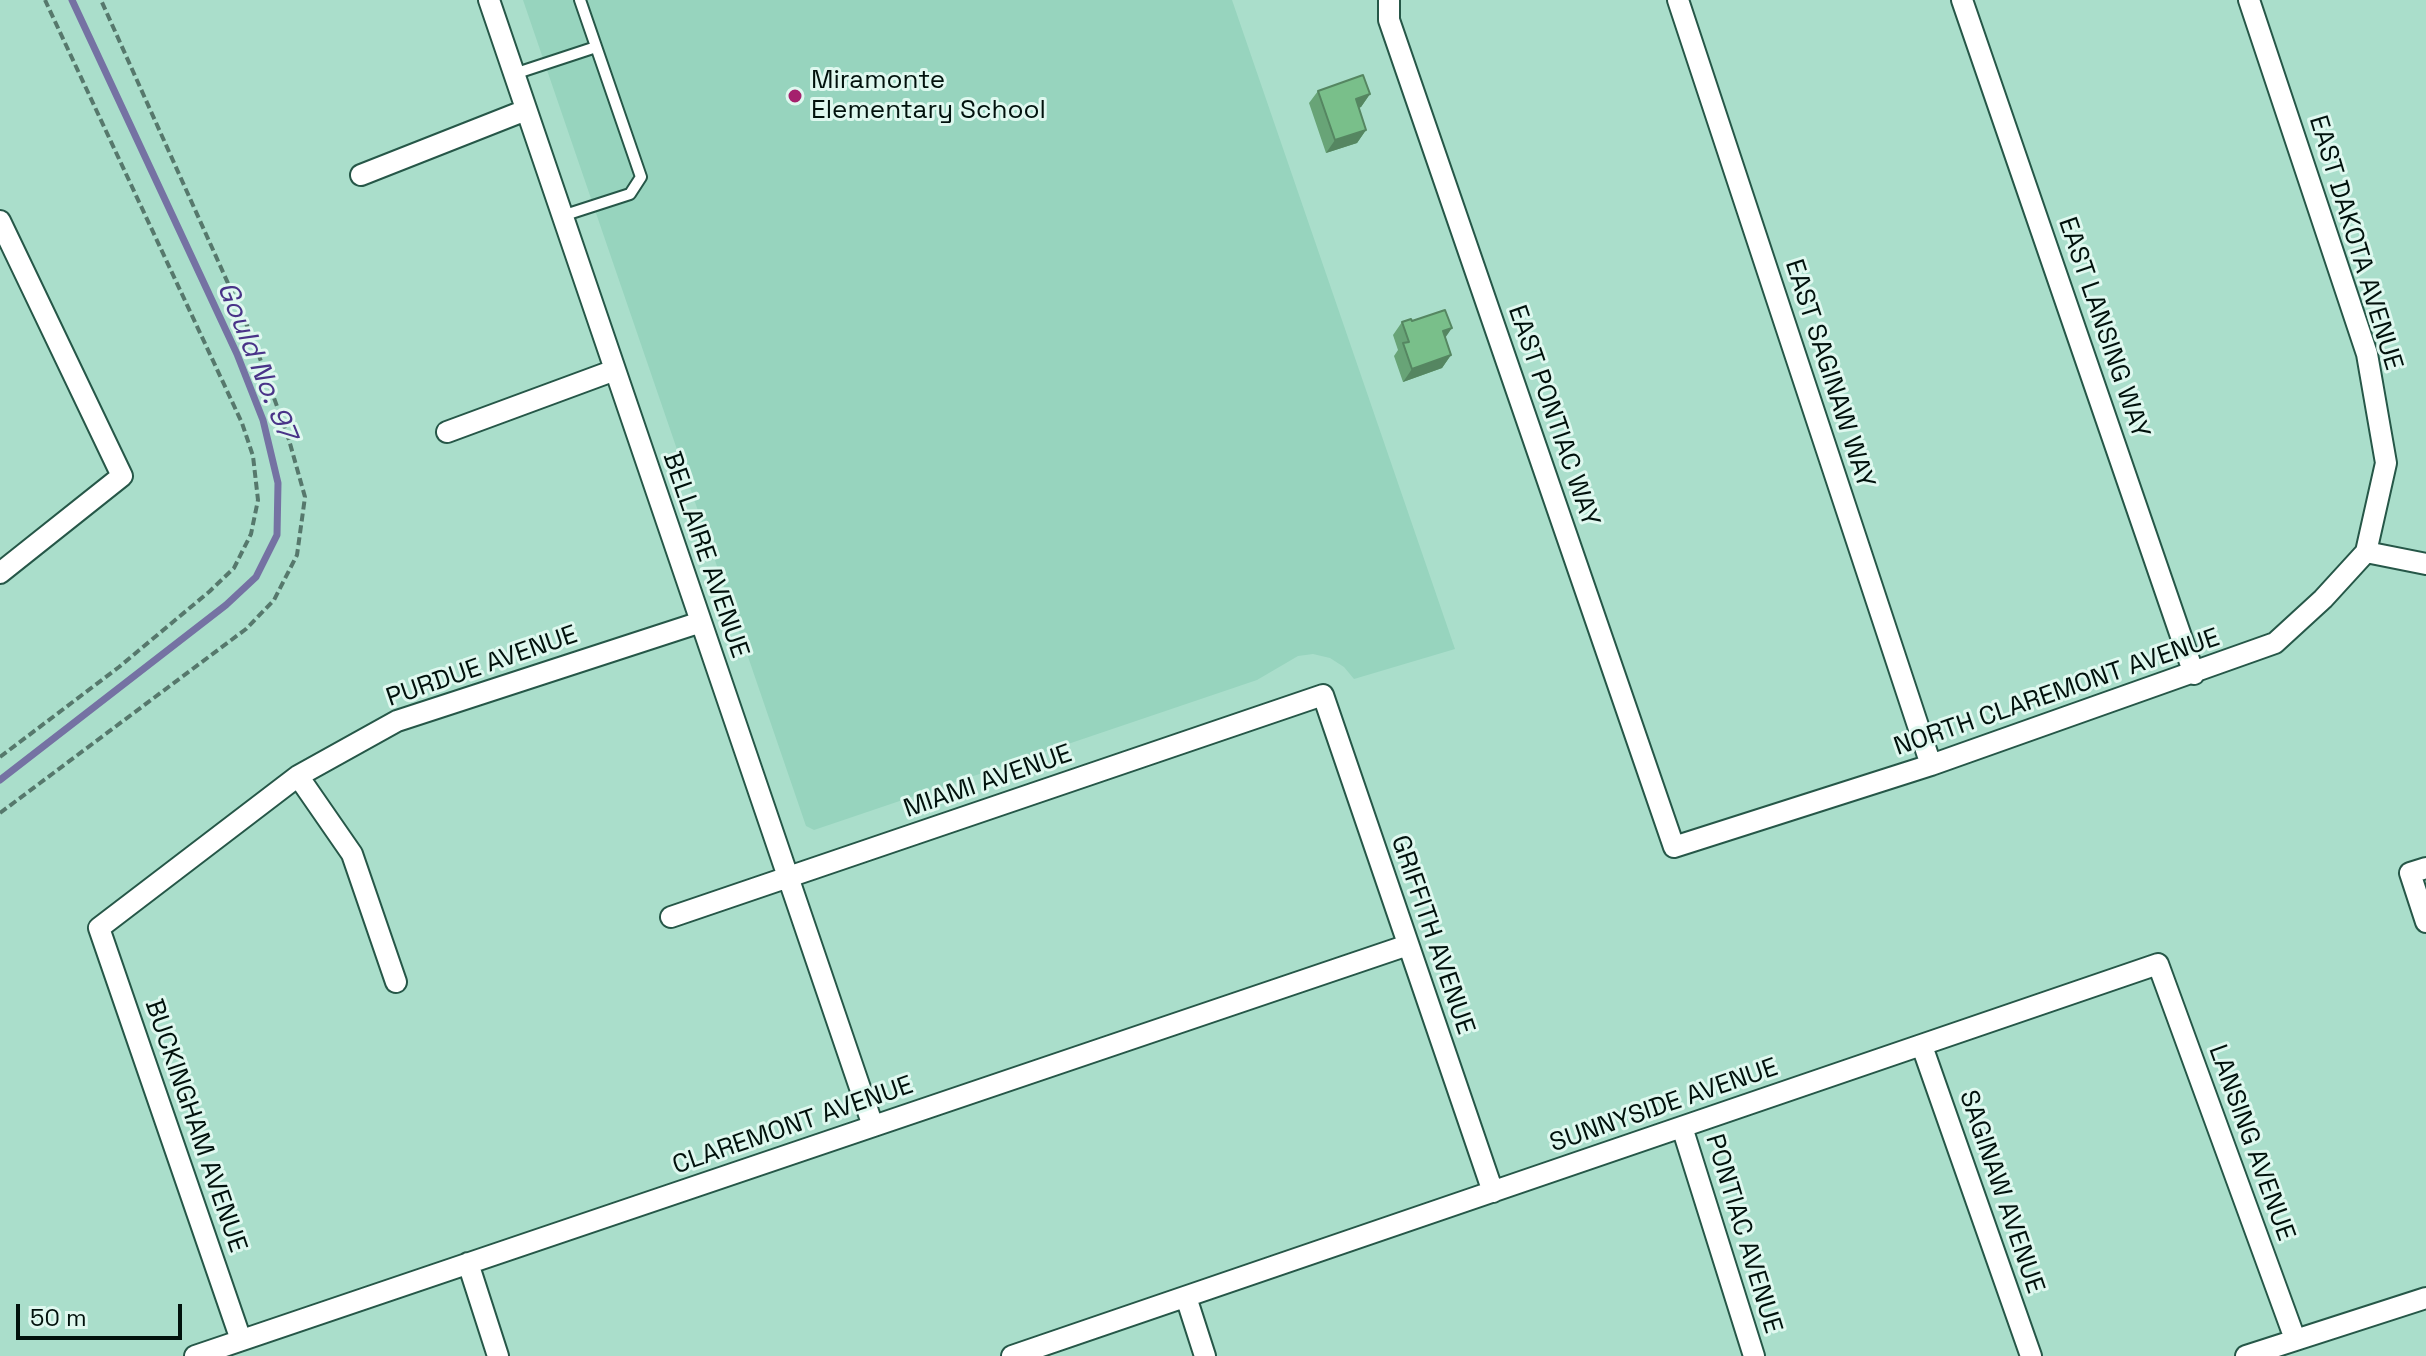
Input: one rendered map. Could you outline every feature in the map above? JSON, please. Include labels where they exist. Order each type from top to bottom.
[{"type":"street","name":"BELLAIRE AVENUE","points":[[489,0],[873,1126]]},
{"type":"street","name":"EAST PONTIAC WAY","points":[[1389,0],[1389,20],[1394,35],[1674,847]]},
{"type":"street","name":"EAST SAGINAW WAY","points":[[1678,0],[1931,765]]},
{"type":"street","name":"EAST LANSING WAY","points":[[1962,0],[2194,674]]},
{"type":"street","name":"EAST DAKOTA AVENUE","points":[[2249,0],[2367,354],[2386,463],[2366,552]]},
{"type":"street","points":[[361,175],[526,110]]},
{"type":"street","points":[[0,221],[122,476],[0,573]]},
{"type":"street","points":[[447,432],[615,370]]},
{"type":"street","name":"NORTH CLAREMONT AVENUE","points":[[1674,847],[1931,765],[2275,643],[2323,599],[2366,552]]},
{"type":"street","points":[[2366,552],[2426,564]]},
{"type":"street","name":"PURDUE AVENUE","points":[[99,928],[298,776],[397,721],[701,622]]},
{"type":"street","name":"MIAMI AVENUE","points":[[671,917],[1323,695]]},
{"type":"street","name":"GRIFFITH AVENUE","points":[[1323,695],[1493,1192]]},
{"type":"street","points":[[298,776],[352,854],[396,982]]},
{"type":"street","points":[[2418,870],[2426,922]]},
{"type":"street","name":"BUCKINGHAM AVENUE","points":[[99,928],[241,1340]]},
{"type":"street","name":"CLAREMONT AVENUE","points":[[195,1356],[1408,945]]},
{"type":"street","name":"SUNNYSIDE AVENUE","points":[[1012,1356],[2158,964]]},
{"type":"street","name":"LANSING AVENUE","points":[[2158,964],[2295,1339]]},
{"type":"street","name":"SAGINAW AVENUE","points":[[1922,1046],[2031,1356]]},
{"type":"street","name":"PONTIAC AVENUE","points":[[1682,1127],[1754,1356]]},
{"type":"street","points":[[468,1263],[498,1356]]},
{"type":"street","points":[[1186,1297],[1205,1356]]},
{"type":"street","points":[[2246,1356],[2426,1298]]},
{"type":"lane","points":[[562,216],[630,194],[641,177],[580,0]]},
{"type":"lane","points":[[514,74],[596,47]]},
{"type":"path","points":[[0,757],[119,667],[234,568],[251,534],[258,500],[253,456],[242,423],[45,0]]},
{"type":"path","points":[[0,813],[246,629],[265,610],[274,600],[297,555],[305,497],[289,440],[253,339],[101,0]]},
{"type":"shaded area","points":[[523,0],[1232,0],[1455,649],[1354,679],[1344,667],[1330,658],[1313,654],[1298,656],[1257,680],[814,830],[806,826]]},
{"type":"building","points":[[1363,75],[1370,94],[1356,99],[1366,130],[1335,140],[1318,91]]},
{"type":"building","points":[[1445,310],[1452,328],[1443,331],[1451,355],[1412,369],[1403,343],[1409,342],[1402,322]]},
{"type":"waterway","name":"Gould No. 97","points":[[0,780],[226,605],[256,577],[277,535],[278,483],[263,420],[237,354],[72,0]]},
{"type":"place","name":"Miramonte Elementary School","points":[[795,96]]}]
